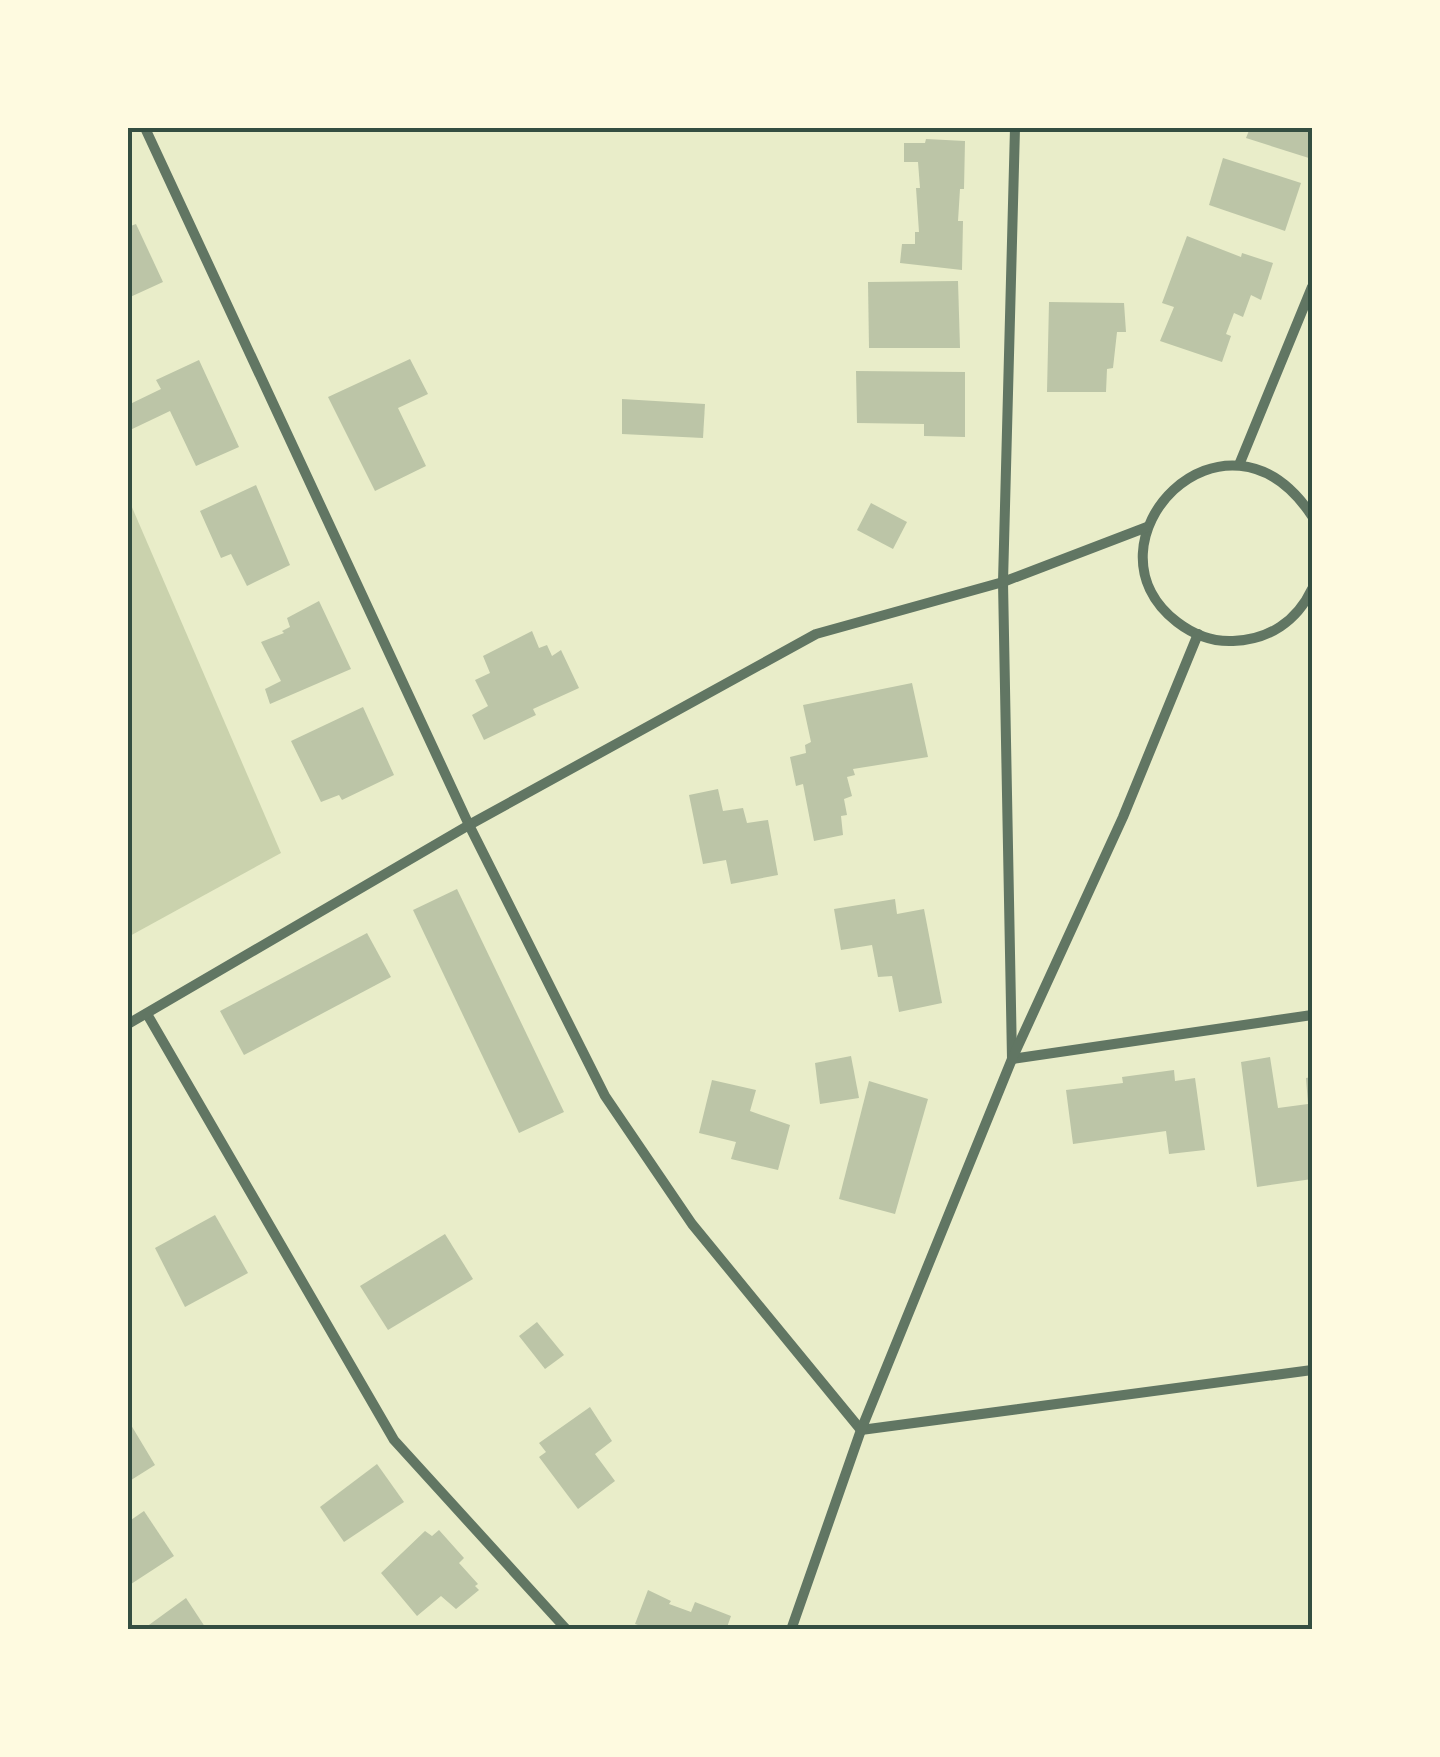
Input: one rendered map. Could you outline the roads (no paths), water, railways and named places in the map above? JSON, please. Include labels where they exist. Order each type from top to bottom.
[{"type":"street","points":[[145,128],[469,824],[604,1096],[692,1224],[861,1430]]},
{"type":"street","points":[[1012,1059],[1003,582],[1015,128]]},
{"type":"street","points":[[1239,465],[1312,286]]},
{"type":"street","points":[[1312,516],[1298,494],[1273,475],[1239,465],[1208,468],[1180,481],[1159,504],[1147,527],[1143,558],[1150,588],[1166,614],[1219,642],[1250,640],[1278,630],[1304,607],[1312,590]]},
{"type":"street","points":[[1298,494],[1312,490]]},
{"type":"street","points":[[128,1024],[469,824],[816,634],[1003,582],[1147,527]]},
{"type":"street","points":[[790,1630],[861,1430],[1012,1059],[1124,817],[1198,634]]},
{"type":"street","points":[[147,1014],[394,1440],[567,1630]]},
{"type":"street","points":[[1012,1059],[1312,1015]]},
{"type":"street","points":[[861,1430],[1312,1370]]}]
